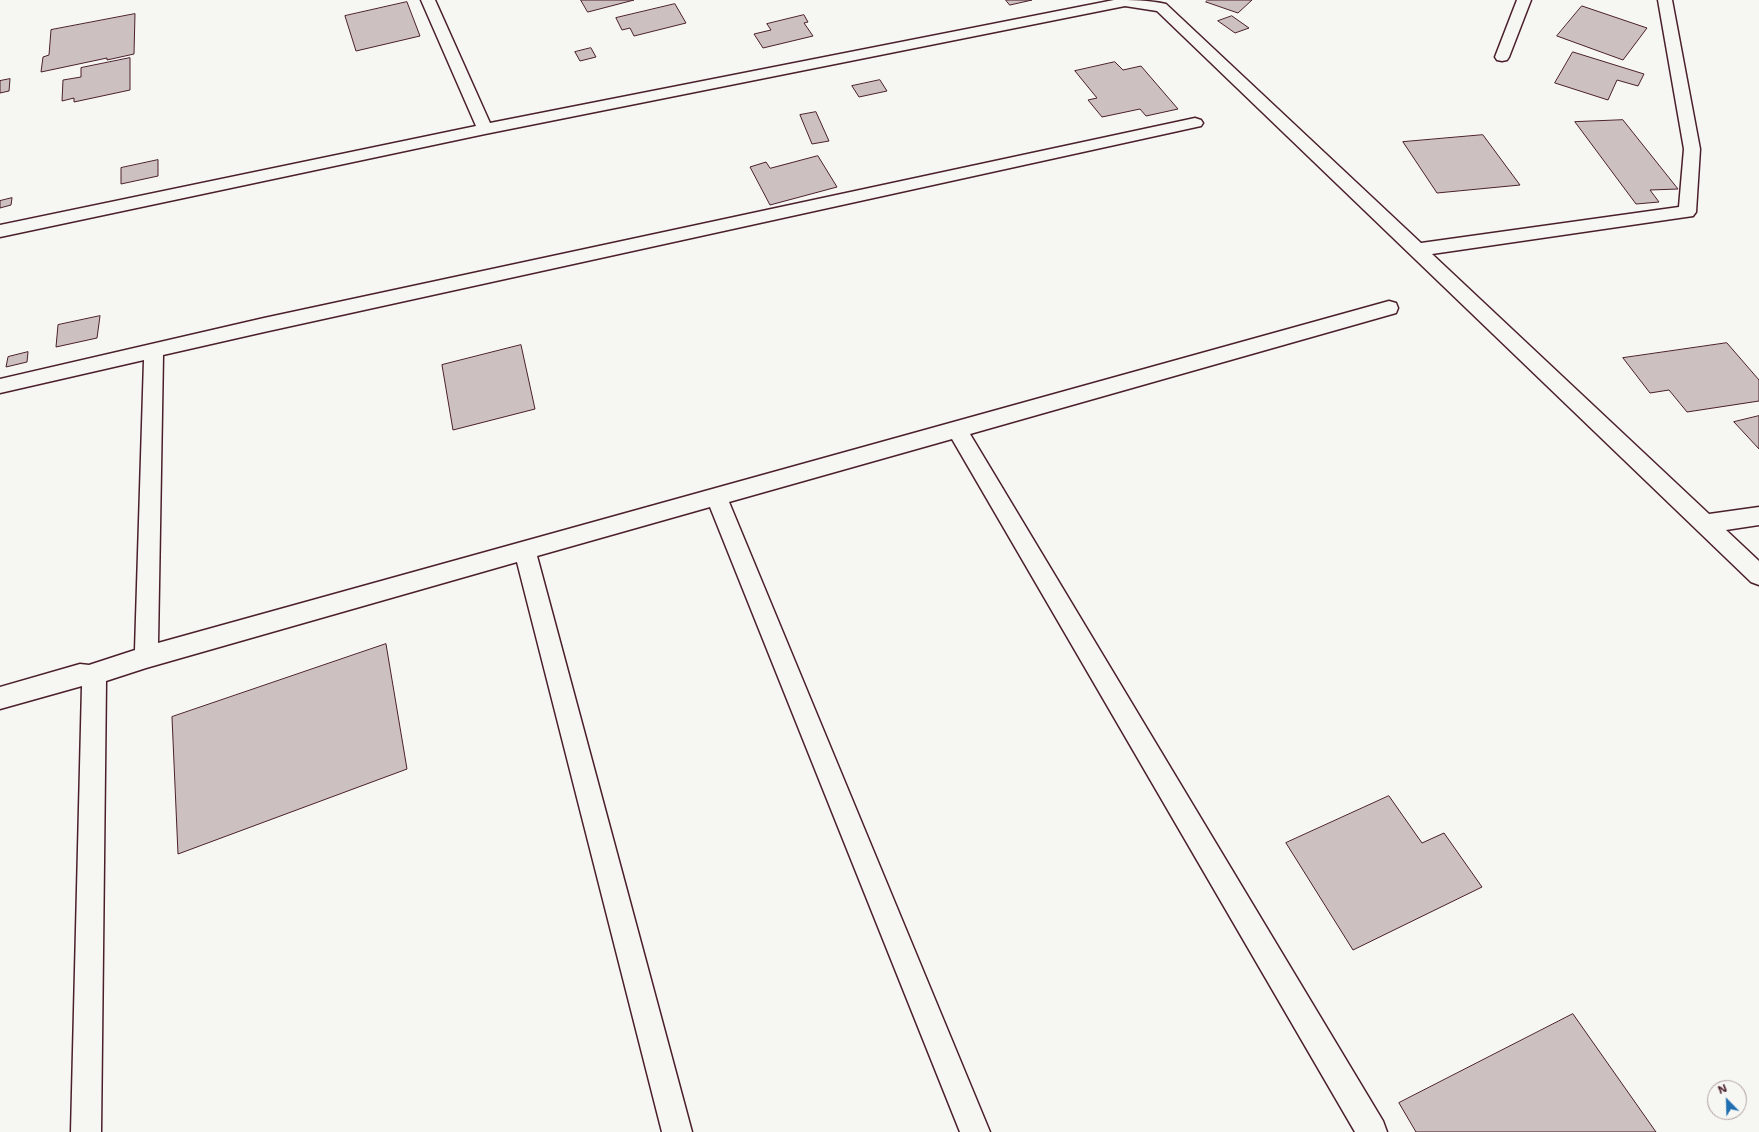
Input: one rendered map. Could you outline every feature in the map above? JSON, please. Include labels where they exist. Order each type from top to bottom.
[{"type":"street","points":[[428,0],[485,129]]},
{"type":"street","points":[[1502,56],[1524,0]]},
{"type":"street","points":[[1417,250],[1687,212],[1692,149],[1665,0]]},
{"type":"street","points":[[0,231],[485,129],[1125,2],[1164,4],[1417,250],[1759,575]]},
{"type":"street","points":[[0,386],[272,324],[1195,123]]},
{"type":"street","points":[[0,698],[80,675],[90,676],[146,657],[1390,308]]},
{"type":"street","points":[[146,657],[154,351]]},
{"type":"street","points":[[957,429],[1372,1132]]},
{"type":"street","points":[[716,497],[976,1132]]},
{"type":"street","points":[[1705,524],[1759,516]]},
{"type":"street","points":[[525,551],[677,1132]]},
{"type":"street","points":[[86,1132],[94,681],[90,676]]},
{"type":"building","points":[[581,0],[634,0],[588,12]]},
{"type":"building","points":[[1006,0],[1032,0],[1010,5]]},
{"type":"building","points":[[1208,0],[1252,0],[1238,13],[1206,2]]},
{"type":"building","points":[[407,2],[420,36],[356,51],[345,16]]},
{"type":"building","points":[[675,4],[686,23],[634,36],[630,28],[622,30],[616,18]]},
{"type":"building","points":[[1582,6],[1647,28],[1623,60],[1557,36]]},
{"type":"building","points":[[135,14],[134,54],[107,60],[107,58],[41,72],[43,57],[49,55],[51,30]]},
{"type":"building","points":[[804,15],[808,22],[804,23],[813,36],[763,48],[754,34],[771,30],[767,24]]},
{"type":"building","points":[[1232,16],[1249,28],[1235,33],[1218,21]]},
{"type":"building","points":[[591,48],[596,57],[580,61],[575,52]]},
{"type":"building","points":[[1573,52],[1644,74],[1638,86],[1617,80],[1608,100],[1555,83]]},
{"type":"building","points":[[130,58],[130,90],[74,102],[74,98],[62,101],[63,80],[81,77],[81,68]]},
{"type":"building","points":[[1115,62],[1123,70],[1141,66],[1178,109],[1146,116],[1140,109],[1102,117],[1088,100],[1097,98],[1075,71]]},
{"type":"building","points":[[10,79],[9,91],[0,93],[0,81]]},
{"type":"building","points":[[880,80],[887,91],[859,97],[852,86]]},
{"type":"building","points":[[816,112],[829,141],[812,144],[800,115]]},
{"type":"building","points":[[1623,120],[1678,189],[1650,190],[1659,202],[1636,204],[1575,122]]},
{"type":"building","points":[[1483,135],[1520,185],[1437,193],[1403,142]]},
{"type":"building","points":[[818,156],[837,187],[770,205],[750,167],[766,162],[770,168]]},
{"type":"building","points":[[158,160],[158,176],[121,184],[121,168]]},
{"type":"building","points":[[12,198],[11,205],[0,208],[0,201]]},
{"type":"building","points":[[100,316],[97,338],[56,347],[58,325]]},
{"type":"building","points":[[1727,343],[1759,380],[1759,401],[1687,412],[1669,390],[1650,393],[1623,358]]},
{"type":"building","points":[[521,345],[535,409],[453,430],[442,365]]},
{"type":"building","points":[[28,352],[27,362],[6,367],[8,357]]},
{"type":"building","points":[[1759,416],[1759,449],[1734,422]]},
{"type":"building","points":[[386,644],[407,769],[178,854],[172,717]]},
{"type":"building","points":[[1389,796],[1422,843],[1444,833],[1482,887],[1353,950],[1286,843]]},
{"type":"building","points":[[1573,1014],[1656,1132],[1416,1132],[1399,1103]]}]
